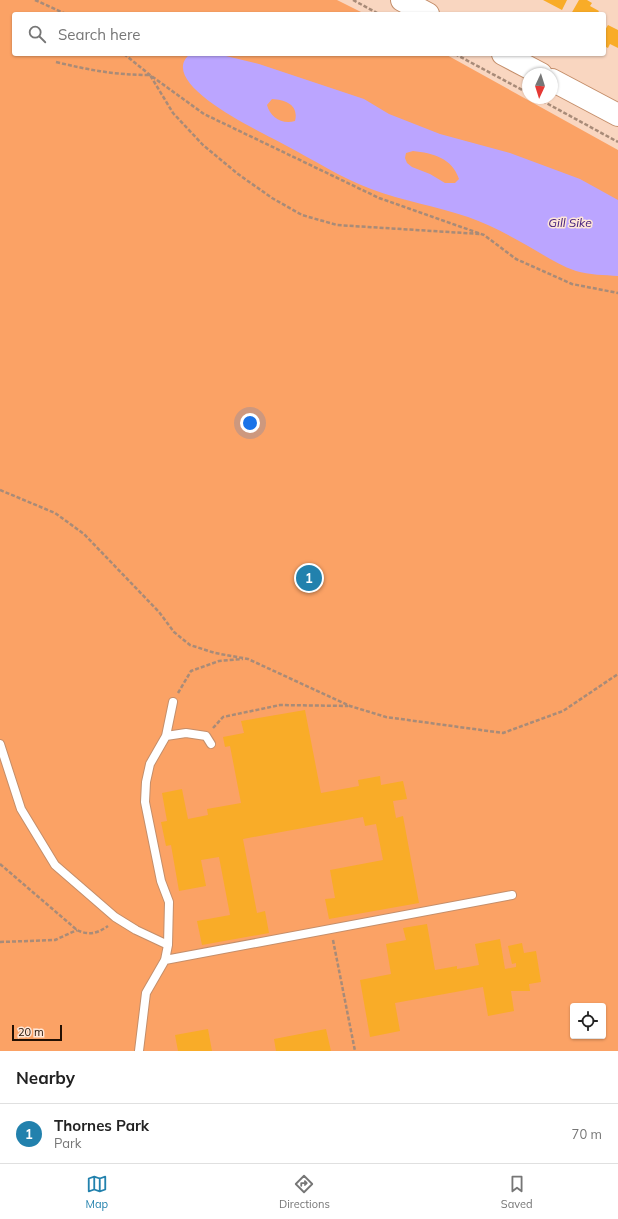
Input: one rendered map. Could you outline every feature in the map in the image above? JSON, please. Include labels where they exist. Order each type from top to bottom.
[{"type":"main road","points":[[402,0],[424,12]]},
{"type":"main road","points":[[507,56],[530,68]]},
{"type":"main road","points":[[558,83],[618,115]]},
{"type":"lane","points":[[139,1051],[146,993],[165,960],[168,945],[169,902],[161,881],[145,802],[146,782],[150,764],[166,736],[173,702]]},
{"type":"lane","points":[[166,736],[186,733],[206,736],[211,744]]},
{"type":"lane","points":[[0,744],[21,808],[55,864],[115,917],[136,930],[168,945]]},
{"type":"lane","points":[[165,960],[512,894]]},
{"type":"path","points":[[35,0],[62,12]]},
{"type":"path","points":[[353,0],[375,12]]},
{"type":"path","points":[[126,56],[204,114],[379,198],[484,235],[516,259],[572,284],[618,293]]},
{"type":"path","points":[[459,56],[522,90]]},
{"type":"path","points":[[56,62],[117,75],[150,75]]},
{"type":"path","points":[[150,75],[173,113],[203,145],[255,186],[302,215],[337,225],[484,235]]},
{"type":"path","points":[[548,104],[618,142]]},
{"type":"path","points":[[0,490],[55,513],[84,534],[160,612],[174,632],[190,645],[215,653],[248,659],[350,706],[386,718],[503,733],[562,711],[618,674]]},
{"type":"path","points":[[173,702],[191,671],[219,661],[248,659]]},
{"type":"path","points":[[206,736],[223,717],[280,705],[350,706]]},
{"type":"path","points":[[0,864],[77,930],[84,934],[94,934],[109,925],[115,917]]},
{"type":"path","points":[[331,929],[355,1051]]},
{"type":"path","points":[[0,942],[55,940],[77,930]]},
{"type":"shaded area","points":[[0,0],[337,0],[361,12],[12,12],[12,56],[449,56],[522,97],[522,104],[535,104],[618,150],[618,1051],[0,1051]]},
{"type":"water","name":"Gill Sike","points":[[189,56],[226,56],[259,64],[364,99],[389,114],[440,134],[510,153],[580,179],[618,200],[618,276],[592,274],[569,269],[491,226],[456,213],[383,193],[349,180],[217,107],[199,93],[187,79],[183,66]],"holes":[[[272,99],[282,101],[293,107],[296,116],[295,121],[281,121],[271,113],[267,105]],[[413,151],[428,153],[447,161],[452,166],[459,179],[455,183],[445,183],[430,174],[412,167],[407,163],[405,158],[406,153]]]},
{"type":"building","points":[[543,0],[567,0],[562,10]]},
{"type":"building","points":[[579,0],[587,0],[592,3],[590,6],[599,11],[598,12],[572,12]]},
{"type":"building","points":[[608,25],[618,30],[618,48],[610,44],[608,48],[606,47],[606,28]]},
{"type":"building","points":[[305,710],[321,793],[359,786],[358,780],[380,776],[381,785],[403,781],[407,799],[393,801],[396,818],[403,816],[419,903],[329,919],[325,899],[335,898],[330,870],[383,860],[376,824],[365,826],[363,817],[243,839],[257,913],[265,911],[269,933],[202,945],[197,921],[230,915],[219,857],[201,860],[206,886],[179,891],[171,845],[166,846],[161,822],[167,821],[162,793],[182,789],[188,819],[208,815],[207,809],[241,803],[230,746],[225,747],[223,737],[244,733],[241,721]]},
{"type":"building","points":[[427,924],[435,970],[457,966],[457,969],[479,965],[475,944],[500,939],[505,969],[516,967],[516,963],[512,964],[508,946],[522,943],[524,953],[536,951],[541,982],[529,984],[530,991],[511,991],[514,1011],[488,1016],[483,987],[395,1003],[400,1031],[370,1037],[360,980],[391,974],[386,944],[406,940],[403,928]]},
{"type":"building","points":[[208,1029],[212,1051],[178,1051],[175,1035]]},
{"type":"building","points":[[326,1029],[331,1051],[276,1051],[274,1039]]},
{"type":"place","name":"Thornes Park","points":[[309,578]]}]
